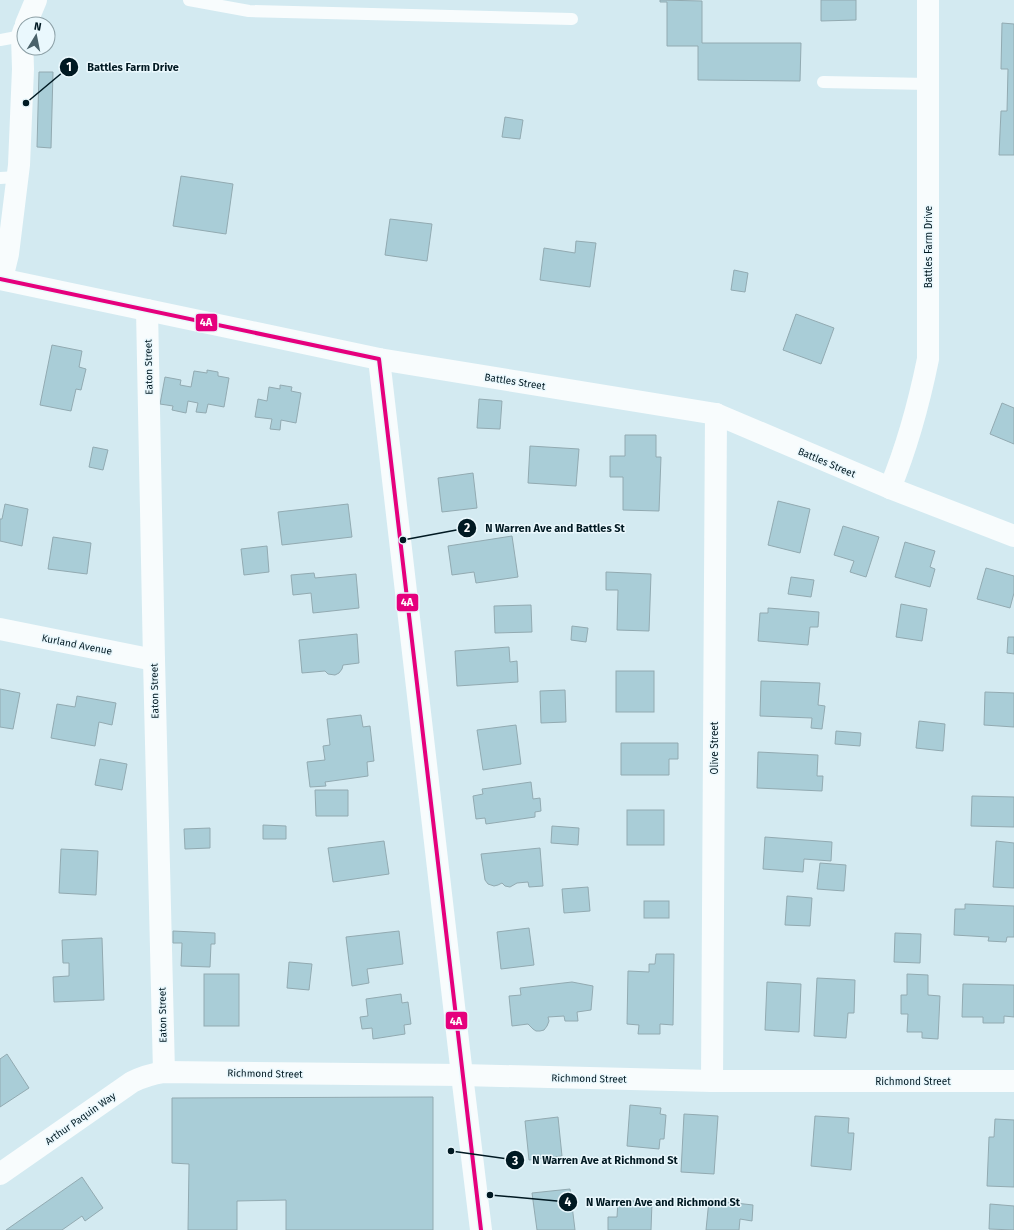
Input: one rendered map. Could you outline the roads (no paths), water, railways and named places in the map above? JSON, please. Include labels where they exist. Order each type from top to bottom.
[{"type":"street","points":[[30,16],[36,0]]},
{"type":"street","name":"Battles Farm Drive","points":[[890,488],[899,466],[920,398],[928,359],[928,0]]},
{"type":"street","points":[[1,279],[8,254],[9,177],[19,164],[23,56]]},
{"type":"street","name":"Battles Street","points":[[1,279],[379,359],[716,414],[890,488],[1014,536]]},
{"type":"street","name":"Eaton Street","points":[[147,310],[164,1072]]},
{"type":"street","points":[[379,359],[481,1230]]},
{"type":"street","name":"Olive Street","points":[[712,1081],[716,414]]},
{"type":"street","name":"Kurland Avenue","points":[[0,629],[154,660]]},
{"type":"street","name":"Richmond Street","points":[[164,1072],[462,1075],[712,1081],[1014,1081]]},
{"type":"street","name":"Arthur Paquin Way","points":[[0,1174],[132,1082],[141,1077],[164,1072]]},
{"type":"lane","points":[[189,0],[249,10],[572,19]]},
{"type":"lane","points":[[0,40],[16,33]]},
{"type":"lane","points":[[823,82],[928,84]]},
{"type":"place","name":"Battles Farm Drive","points":[[26,103]]},
{"type":"place","name":"N Warren Ave and Battles St","points":[[403,540]]},
{"type":"place","name":"N Warren Ave at Richmond St","points":[[451,1151]]},
{"type":"place","name":"N Warren Ave and Richmond St","points":[[490,1195]]}]
